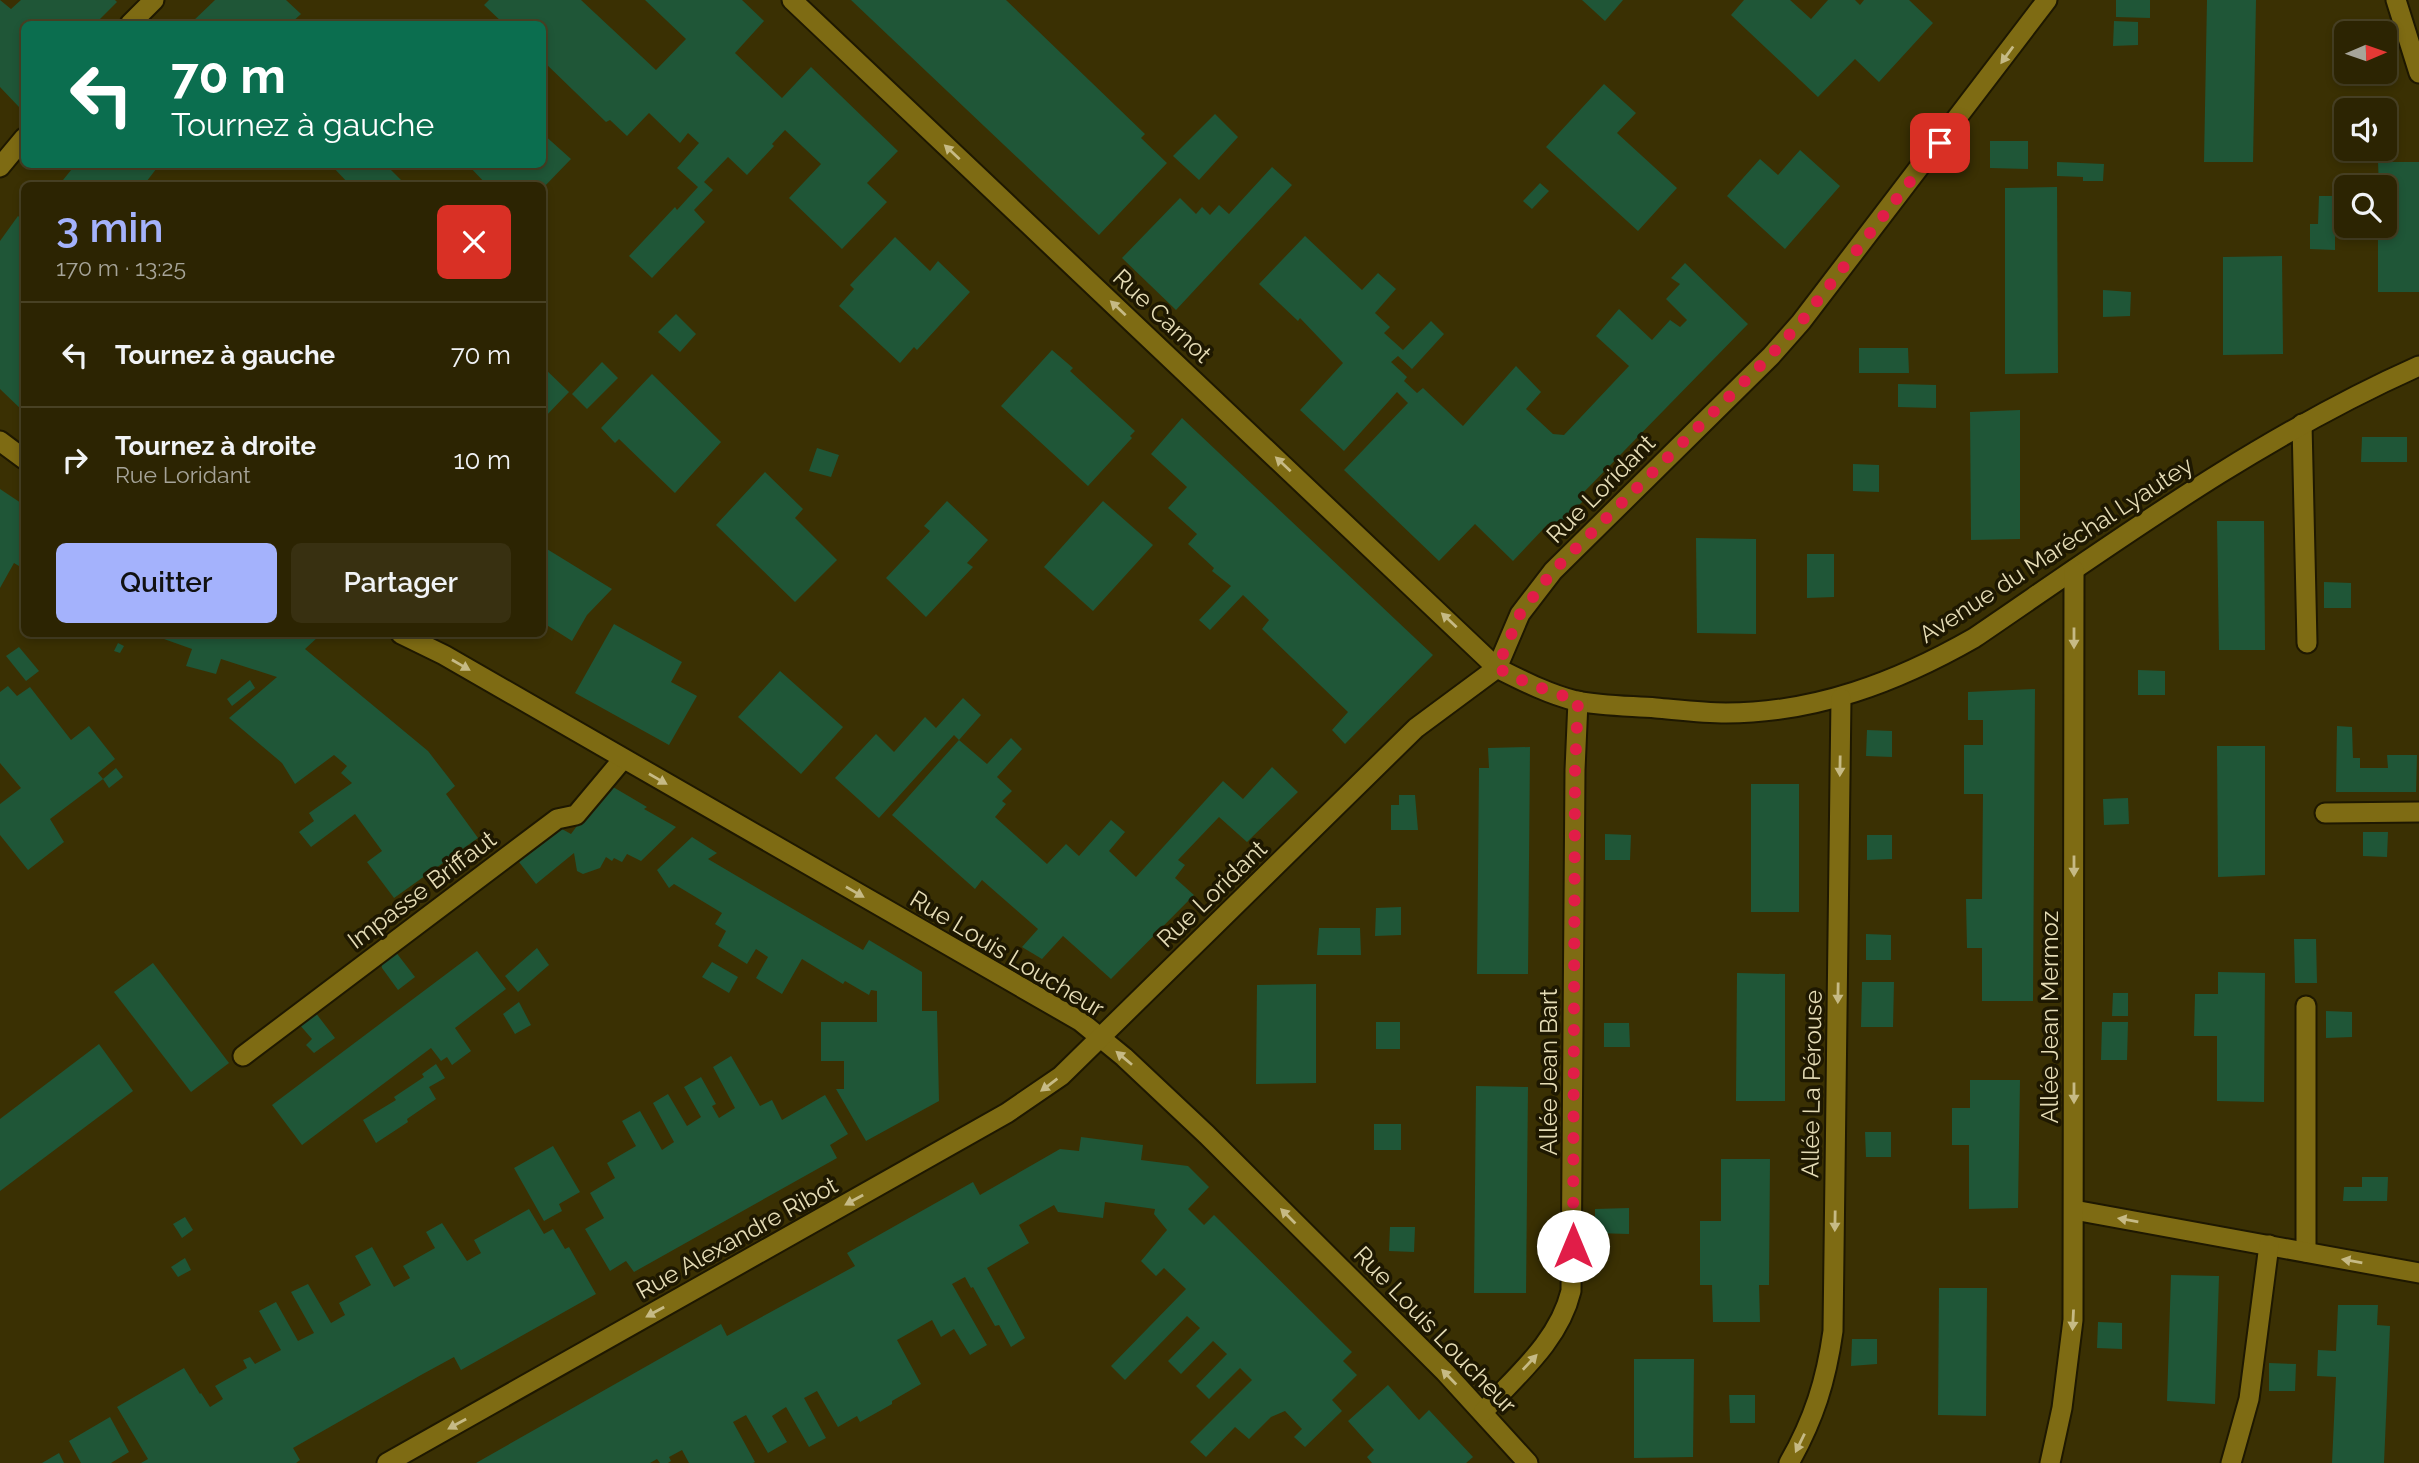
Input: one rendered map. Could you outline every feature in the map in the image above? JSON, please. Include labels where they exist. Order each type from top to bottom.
[{"type":"street","points":[[133,21],[154,0]]},
{"type":"street","name":"Rue Carnot","points":[[792,0],[1497,668]]},
{"type":"street","name":"Rue Loridant","points":[[1100,1039],[1416,728],[1497,668],[1520,614],[1553,571],[1801,322],[2047,0]]},
{"type":"street","points":[[2396,0],[2419,73]]},
{"type":"street","points":[[0,167],[21,142]]},
{"type":"street","name":"Avenue du Maréchal Lyautey","points":[[1497,668],[1541,689],[1578,701],[1725,713],[1760,712],[1841,698],[1941,657],[1974,638],[2196,488],[2302,424],[2419,366]]},
{"type":"street","points":[[2302,424],[2307,643]]},
{"type":"street","points":[[0,441],[21,457]]},
{"type":"street","name":"Allée Jean Mermoz","points":[[2050,1463],[2063,1408],[2073,1320],[2074,570]]},
{"type":"street","name":"Rue Louis Loucheur","points":[[407,637],[444,655],[1080,1021],[1131,1063],[1208,1135],[1483,1412],[1528,1463]]},
{"type":"street","name":"Allée La Pérouse","points":[[1790,1463],[1822,1390],[1833,1331],[1841,698]]},
{"type":"street","name":"Allée Jean Bart","points":[[1483,1412],[1549,1340],[1567,1308],[1571,1291],[1575,770],[1578,701]]},
{"type":"street","name":"Impasse Briffaut","points":[[243,1056],[557,820],[576,815],[623,759]]},
{"type":"street","points":[[2325,813],[2419,812]]},
{"type":"street","points":[[2306,1006],[2306,1252]]},
{"type":"street","name":"Rue Alexandre Ribot","points":[[387,1463],[1007,1114],[1061,1076],[1100,1039]]},
{"type":"street","points":[[2074,1210],[2419,1273]]},
{"type":"street","points":[[2231,1463],[2249,1399],[2269,1245]]},
{"type":"building","points":[[0,0],[11,9],[21,0],[117,2],[98,21],[21,21],[19,107],[0,87]]},
{"type":"building","points":[[215,0],[286,0],[301,14],[293,21],[193,21]]},
{"type":"building","points":[[489,0],[581,0],[656,70],[686,39],[645,0],[742,0],[764,21],[735,53],[782,98],[811,67],[898,151],[867,183],[887,202],[842,249],[789,198],[821,164],[785,130],[747,175],[728,157],[704,182],[713,190],[694,210],[705,222],[652,278],[629,256],[675,207],[677,210],[698,187],[677,168],[699,143],[688,133],[680,143],[649,113],[627,136],[610,120],[606,122],[546,64],[546,21],[501,21],[484,5]]},
{"type":"building","points":[[851,0],[1006,0],[1145,134],[1141,138],[1167,163],[1099,235]]},
{"type":"building","points":[[1582,0],[1623,0],[1605,21]]},
{"type":"building","points":[[1744,0],[1790,0],[1811,19],[1828,0],[1855,0],[1860,5],[1864,0],[1909,0],[1933,23],[1879,82],[1855,59],[1818,97],[1731,15]]},
{"type":"building","points":[[2116,0],[2150,0],[2150,18],[2116,17]]},
{"type":"building","points":[[2207,0],[2256,0],[2253,162],[2204,162]]},
{"type":"building","points":[[2114,21],[2138,22],[2138,45],[2113,46]]},
{"type":"building","points":[[1604,84],[1636,113],[1617,133],[1677,188],[1638,231],[1546,147]]},
{"type":"building","points":[[1215,114],[1238,137],[1199,180],[1173,156]]},
{"type":"building","points":[[546,137],[571,159],[546,185],[546,182],[484,182],[471,168],[546,168]]},
{"type":"building","points":[[1990,141],[2028,141],[2028,169],[1990,168]]},
{"type":"building","points":[[1800,150],[1840,186],[1785,249],[1727,196],[1760,159],[1778,175]]},
{"type":"building","points":[[2057,162],[2104,164],[2103,181],[2083,181],[2083,177],[2057,176]]},
{"type":"building","points":[[2378,162],[2419,162],[2419,292],[2378,292],[2378,238],[2397,238],[2397,175],[2379,175]]},
{"type":"building","points":[[1272,167],[1292,185],[1176,310],[1122,258],[1180,198],[1196,214],[1202,207],[1210,215],[1219,205],[1229,214]]},
{"type":"building","points":[[73,168],[157,168],[146,182],[63,180]]},
{"type":"building","points":[[334,168],[389,168],[403,182],[347,182]]},
{"type":"building","points":[[1540,183],[1549,191],[1532,209],[1523,201]]},
{"type":"building","points":[[2057,187],[2058,373],[2005,374],[2005,188]]},
{"type":"building","points":[[2319,196],[2334,196],[2335,250],[2310,249],[2310,224],[2318,224]]},
{"type":"building","points":[[18,216],[21,218],[21,409],[0,389],[0,241]]},
{"type":"building","points":[[1305,236],[1362,290],[1378,273],[1396,289],[1375,313],[1390,327],[1384,333],[1403,350],[1431,321],[1444,334],[1412,369],[1398,356],[1391,362],[1407,377],[1404,381],[1417,393],[1423,388],[1463,426],[1516,366],[1541,392],[1526,409],[1553,434],[1564,435],[1629,366],[1596,336],[1619,309],[1652,340],[1670,320],[1680,327],[1687,320],[1666,299],[1680,284],[1671,278],[1685,263],[1748,324],[1582,494],[1585,499],[1554,530],[1548,524],[1513,561],[1475,524],[1439,561],[1344,470],[1408,403],[1397,392],[1344,451],[1300,410],[1343,363],[1300,318],[1298,321],[1259,284]]},
{"type":"building","points":[[895,237],[930,271],[938,261],[970,292],[917,350],[914,347],[900,363],[839,306],[854,289],[850,285]]},
{"type":"building","points":[[2282,256],[2283,354],[2223,355],[2223,257]]},
{"type":"building","points":[[2103,290],[2131,292],[2130,316],[2103,317]]},
{"type":"building","points":[[676,314],[696,334],[680,352],[658,332]]},
{"type":"building","points":[[1859,348],[1908,348],[1909,373],[1859,373]]},
{"type":"building","points":[[1052,350],[1073,368],[1070,371],[1135,431],[1130,436],[1132,438],[1088,486],[1001,406]]},
{"type":"building","points":[[602,362],[618,378],[587,409],[572,394]]},
{"type":"building","points":[[546,370],[569,392],[546,416]]},
{"type":"building","points":[[652,374],[721,442],[675,493],[619,439],[615,443],[601,428]]},
{"type":"building","points":[[1898,384],[1936,385],[1936,408],[1898,407]]},
{"type":"building","points":[[2020,410],[2020,539],[1971,540],[1970,412]]},
{"type":"building","points":[[1182,418],[1433,655],[1345,744],[1332,730],[1348,712],[1262,629],[1269,620],[1243,595],[1210,630],[1199,620],[1231,586],[1212,571],[1214,568],[1188,544],[1197,534],[1168,508],[1187,487],[1151,454]]},
{"type":"building","points":[[2362,437],[2407,437],[2407,462],[2361,462]]},
{"type":"building","points":[[817,448],[839,455],[831,477],[809,471]]},
{"type":"building","points":[[1853,464],[1879,465],[1879,492],[1853,491]]},
{"type":"building","points":[[765,472],[803,509],[795,518],[837,560],[795,602],[716,525]]},
{"type":"building","points":[[0,489],[21,503],[21,567],[14,563],[0,588]]},
{"type":"building","points":[[947,501],[988,540],[967,563],[973,567],[926,617],[886,578],[930,531],[924,526]]},
{"type":"building","points":[[1103,501],[1153,545],[1093,611],[1044,567]]},
{"type":"building","points":[[2217,521],[2264,521],[2265,650],[2219,650]]},
{"type":"building","points":[[1696,538],[1756,539],[1756,634],[1697,633]]},
{"type":"building","points":[[546,548],[612,589],[587,615],[572,641],[546,625]]},
{"type":"building","points":[[1807,554],[1834,554],[1834,597],[1807,598]]},
{"type":"building","points":[[2324,582],[2351,583],[2351,608],[2324,608]]},
{"type":"building","points":[[614,624],[682,662],[671,682],[697,696],[669,745],[575,693]]},
{"type":"building","points":[[158,637],[318,637],[305,649],[428,751],[455,786],[446,794],[478,838],[394,898],[367,862],[382,851],[355,814],[311,847],[299,832],[314,821],[309,813],[352,783],[341,773],[347,766],[334,755],[295,784],[282,763],[229,718],[277,677],[221,659],[216,674],[186,666],[192,649]]},
{"type":"building","points":[[118,643],[124,646],[120,653],[114,651]]},
{"type":"building","points":[[19,647],[39,671],[26,681],[6,656]]},
{"type":"building","points":[[2138,670],[2165,671],[2165,695],[2138,695]]},
{"type":"building","points":[[780,671],[843,727],[801,774],[738,717]]},
{"type":"building","points":[[250,680],[255,688],[232,706],[227,699]]},
{"type":"building","points":[[8,686],[17,696],[30,687],[71,740],[89,726],[115,759],[98,773],[103,779],[50,819],[64,842],[28,870],[0,835],[0,804],[21,788],[0,763],[0,692]]},
{"type":"building","points":[[2035,689],[2033,1001],[1982,1001],[1982,948],[1967,948],[1966,899],[1982,899],[1983,794],[1964,794],[1964,745],[1983,745],[1983,720],[1968,720],[1968,692]]},
{"type":"building","points":[[963,698],[981,715],[959,740],[954,735],[879,818],[835,778],[876,734],[894,752],[925,717],[936,728]]},
{"type":"building","points":[[2337,726],[2352,727],[2353,758],[2360,758],[2360,768],[2388,768],[2387,755],[2417,755],[2416,792],[2336,792]]},
{"type":"building","points":[[1867,730],[1892,731],[1892,757],[1866,756]]},
{"type":"building","points":[[1011,738],[1022,749],[997,777],[1012,791],[1002,801],[1006,804],[995,817],[1047,864],[1066,844],[1079,856],[1111,820],[1125,832],[1109,851],[1136,877],[1223,781],[1243,799],[1272,767],[1298,792],[1247,842],[1219,817],[1178,860],[1185,865],[1175,878],[1194,895],[1111,979],[1063,936],[1042,959],[1022,947],[1038,929],[982,880],[975,889],[892,815],[959,740],[987,764]]},
{"type":"building","points":[[2217,746],[2265,746],[2265,875],[2218,877]]},
{"type":"building","points":[[1530,747],[1528,974],[1477,974],[1479,768],[1489,768],[1488,748]]},
{"type":"building","points":[[116,768],[123,777],[109,788],[103,779]]},
{"type":"building","points":[[608,784],[676,827],[641,861],[627,854],[622,862],[606,857],[600,868],[583,874],[577,871],[574,853],[536,884],[519,862],[562,829],[571,834]]},
{"type":"building","points":[[1751,784],[1799,784],[1799,912],[1751,912]]},
{"type":"building","points":[[1399,795],[1415,795],[1418,830],[1391,830],[1391,805],[1399,805]]},
{"type":"building","points":[[2128,798],[2129,824],[2104,825],[2103,799]]},
{"type":"building","points":[[2363,832],[2388,832],[2387,857],[2363,856]]},
{"type":"building","points":[[1605,834],[1631,835],[1630,860],[1605,860]]},
{"type":"building","points":[[1867,835],[1892,835],[1892,859],[1867,860]]},
{"type":"building","points":[[692,837],[717,853],[708,859],[863,950],[869,940],[922,972],[922,1011],[937,1011],[939,1101],[866,1141],[836,1089],[844,1089],[844,1061],[821,1061],[821,1022],[877,1022],[877,991],[871,990],[869,995],[845,981],[843,984],[802,959],[782,994],[756,978],[768,957],[756,949],[747,964],[718,946],[726,931],[715,924],[722,913],[674,884],[669,888],[657,870]]},
{"type":"building","points":[[1401,907],[1401,935],[1375,936],[1376,908]]},
{"type":"building","points":[[1319,928],[1360,928],[1361,955],[1317,955]]},
{"type":"building","points":[[1866,934],[1891,935],[1891,960],[1866,960]]},
{"type":"building","points":[[2294,939],[2316,939],[2317,983],[2295,983]]},
{"type":"building","points":[[537,948],[549,965],[518,992],[505,976]]},
{"type":"building","points":[[395,951],[415,977],[398,990],[382,968],[381,962]]},
{"type":"building","points":[[477,951],[506,989],[455,1028],[471,1051],[452,1065],[447,1057],[441,1061],[431,1048],[302,1145],[272,1105]]},
{"type":"building","points":[[712,962],[738,977],[729,993],[702,977]]},
{"type":"building","points":[[153,963],[229,1063],[191,1092],[114,992]]},
{"type":"building","points":[[2218,972],[2265,973],[2264,1102],[2217,1101],[2217,1036],[2194,1036],[2195,994],[2218,994]]},
{"type":"building","points":[[1737,973],[1785,974],[1785,1101],[1736,1101]]},
{"type":"building","points":[[1862,982],[1894,982],[1893,1027],[1861,1027]]},
{"type":"building","points":[[1316,984],[1316,1083],[1256,1084],[1257,985]]},
{"type":"building","points":[[2113,993],[2128,993],[2128,1016],[2112,1016]]},
{"type":"building","points":[[519,1002],[531,1025],[515,1034],[503,1014]]},
{"type":"building","points":[[2326,1011],[2352,1012],[2352,1037],[2326,1038]]},
{"type":"building","points":[[315,1012],[335,1038],[314,1053],[306,1045],[312,1039],[299,1024]]},
{"type":"building","points":[[1376,1022],[1400,1022],[1400,1049],[1376,1049]]},
{"type":"building","points":[[2102,1022],[2128,1022],[2127,1060],[2101,1060]]},
{"type":"building","points":[[1604,1023],[1629,1023],[1630,1047],[1604,1047]]},
{"type":"building","points":[[99,1044],[133,1091],[0,1191],[0,1119]]},
{"type":"building","points":[[731,1056],[760,1106],[772,1100],[782,1120],[825,1095],[848,1134],[830,1145],[837,1158],[634,1272],[626,1261],[610,1271],[585,1229],[604,1218],[590,1193],[615,1178],[607,1163],[636,1146],[622,1121],[640,1111],[662,1150],[674,1142],[653,1103],[668,1094],[687,1126],[701,1117],[684,1087],[701,1077],[716,1104],[712,1106],[719,1118],[735,1108],[713,1067]]},
{"type":"building","points":[[436,1064],[445,1078],[429,1087],[436,1099],[376,1143],[363,1120],[396,1100],[394,1097],[424,1077],[422,1074]]},
{"type":"building","points":[[1970,1080],[2020,1080],[2018,1208],[1969,1209],[1969,1145],[1952,1145],[1952,1108],[1970,1108]]},
{"type":"building","points":[[1476,1086],[1528,1087],[1526,1293],[1474,1293]]},
{"type":"building","points":[[1374,1124],[1401,1124],[1401,1150],[1374,1150]]},
{"type":"building","points":[[1865,1132],[1891,1132],[1891,1157],[1866,1157]]},
{"type":"building","points":[[1081,1137],[1143,1145],[1141,1160],[1188,1166],[1209,1187],[1188,1209],[1204,1225],[1214,1215],[1352,1352],[1343,1361],[1357,1375],[1332,1400],[1342,1411],[1305,1447],[1294,1437],[1302,1429],[1285,1411],[1271,1417],[1249,1439],[1235,1427],[1206,1457],[1190,1442],[1252,1380],[1240,1368],[1209,1399],[1196,1386],[1227,1354],[1213,1341],[1181,1374],[1168,1361],[1200,1328],[1187,1316],[1125,1380],[1111,1366],[1186,1289],[1164,1268],[1156,1276],[1141,1261],[1167,1230],[1154,1214],[1155,1209],[1105,1202],[1103,1218],[1058,1212],[1054,1205],[1019,1225],[1029,1243],[987,1268],[1025,1338],[1011,1347],[965,1277],[952,1284],[987,1345],[970,1355],[954,1329],[941,1337],[932,1320],[897,1340],[921,1384],[860,1422],[857,1416],[838,1427],[817,1391],[804,1398],[826,1438],[809,1447],[786,1407],[772,1416],[787,1442],[768,1453],[746,1415],[733,1422],[755,1462],[753,1463],[689,1463],[682,1450],[669,1457],[671,1461],[668,1463],[660,1463],[657,1459],[650,1463],[476,1463],[721,1324],[727,1336],[855,1266],[847,1253],[973,1182],[980,1195],[1060,1149],[1079,1151]]},
{"type":"building","points":[[553,1146],[580,1192],[559,1204],[562,1211],[544,1221],[514,1168]]},
{"type":"building","points":[[1721,1159],[1770,1159],[1769,1285],[1759,1285],[1760,1322],[1713,1322],[1712,1285],[1700,1285],[1700,1221],[1721,1221]]},
{"type":"building","points":[[2362,1177],[2388,1177],[2387,1201],[2343,1201],[2344,1187],[2362,1187]]},
{"type":"building","points":[[1629,1208],[1629,1234],[1595,1233],[1595,1209]]},
{"type":"building","points":[[529,1209],[544,1234],[553,1229],[565,1249],[569,1247],[596,1294],[461,1370],[454,1357],[421,1375],[293,1448],[300,1460],[296,1463],[141,1463],[148,1459],[117,1407],[184,1368],[210,1407],[223,1399],[215,1386],[247,1368],[243,1360],[250,1357],[255,1364],[281,1350],[259,1311],[276,1302],[298,1341],[314,1333],[291,1292],[308,1284],[331,1323],[345,1315],[339,1303],[371,1285],[355,1256],[372,1247],[394,1287],[410,1278],[403,1266],[435,1248],[426,1232],[442,1223],[467,1261],[481,1253],[474,1240]]},
{"type":"building","points":[[185,1217],[193,1230],[182,1238],[173,1224]]},
{"type":"building","points":[[1390,1227],[1415,1227],[1414,1252],[1389,1251]]},
{"type":"building","points":[[185,1258],[191,1270],[178,1277],[171,1267]]},
{"type":"building","points":[[2171,1275],[2219,1276],[2215,1404],[2167,1401]]},
{"type":"building","points":[[1939,1288],[1987,1288],[1986,1416],[1938,1415]]},
{"type":"building","points":[[2338,1305],[2378,1305],[2377,1325],[2390,1326],[2384,1463],[2332,1463],[2336,1377],[2317,1376],[2318,1350],[2336,1351]]},
{"type":"building","points":[[2098,1322],[2122,1323],[2122,1349],[2097,1348]]},
{"type":"building","points":[[1852,1339],[1877,1339],[1877,1364],[1851,1366]]},
{"type":"building","points":[[1634,1359],[1694,1359],[1693,1457],[1634,1458]]},
{"type":"building","points":[[2269,1363],[2296,1364],[2295,1391],[2269,1391]]},
{"type":"building","points":[[1388,1385],[1419,1420],[1429,1410],[1473,1457],[1466,1463],[1372,1463],[1367,1457],[1374,1450],[1348,1421]]},
{"type":"building","points":[[1729,1395],[1755,1395],[1755,1423],[1730,1423]]},
{"type":"building","points":[[110,1417],[129,1452],[111,1463],[81,1463],[69,1441]]},
{"type":"building","points":[[59,1453],[64,1463],[42,1463]]},
{"type":"route","points":[[1573,1246],[1575,770],[1578,701],[1553,694],[1497,668],[1520,614],[1553,571],[1801,322],[1940,143]]}]
